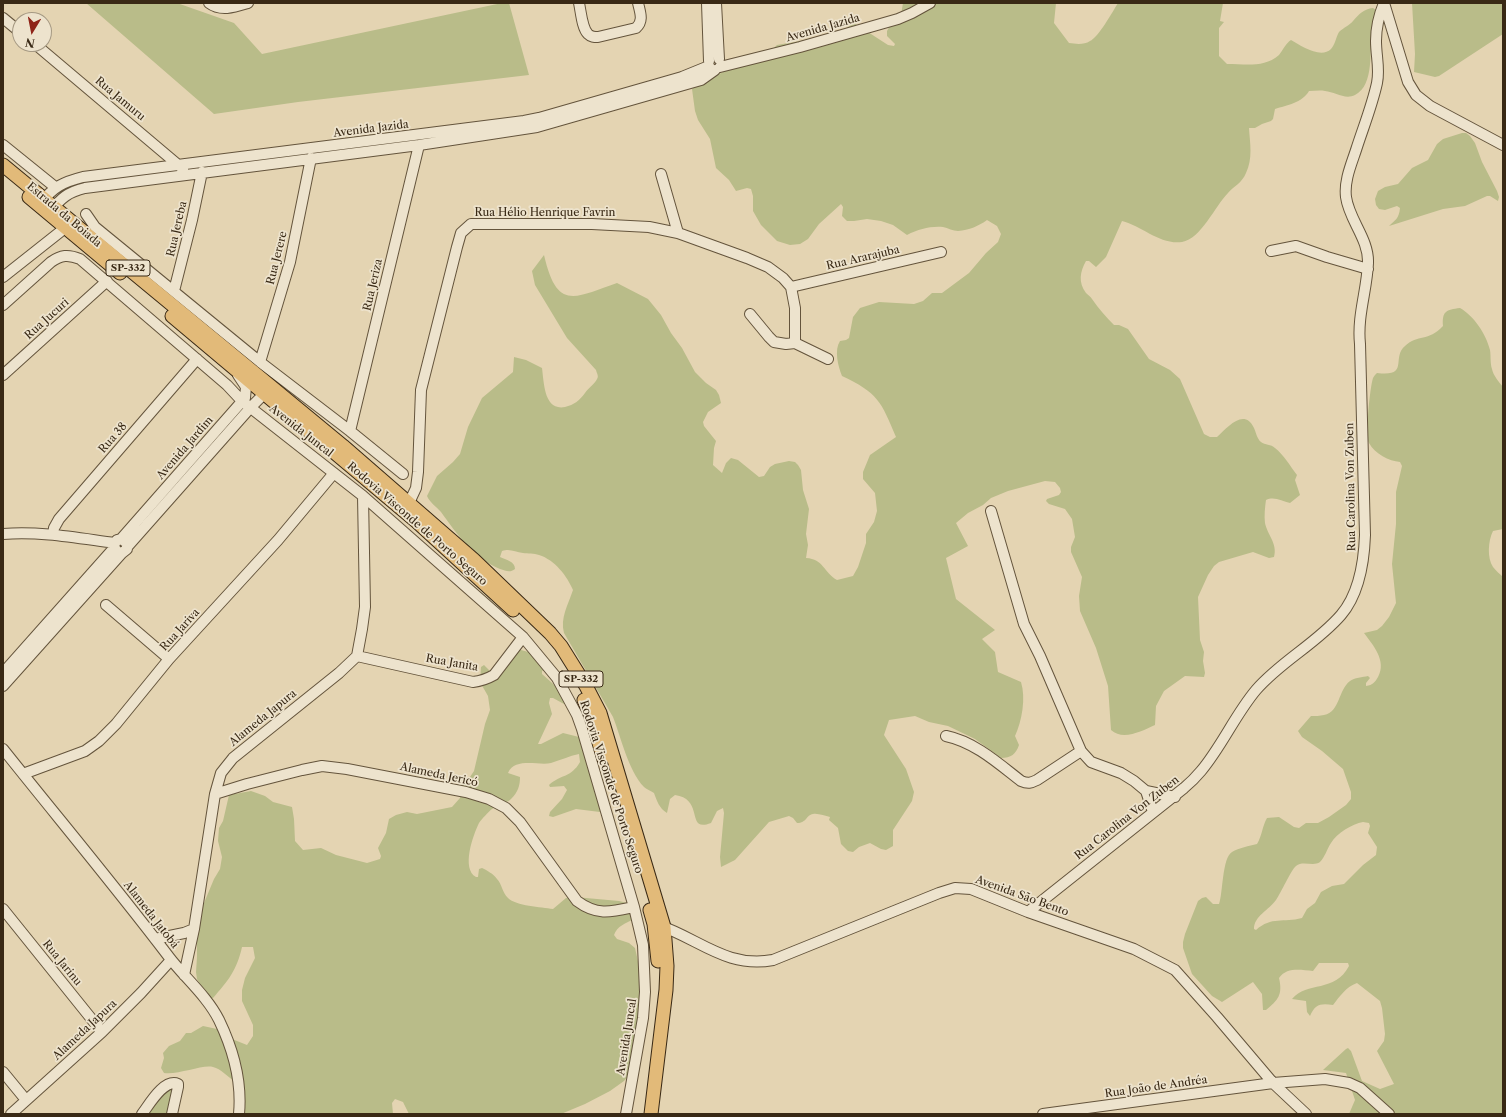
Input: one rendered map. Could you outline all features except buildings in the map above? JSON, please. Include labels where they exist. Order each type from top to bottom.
[{"type":"main road","name":"Estrada da Boiada","points":[[3,165],[41,202]]},
{"type":"main road","name":"Estrada da Boiada","points":[[3,176],[52,210],[153,289],[257,367]]},
{"type":"main road","name":"Estrada da Boiada","points":[[52,210],[65,228],[235,370]]},
{"type":"main road","points":[[257,367],[263,383],[262,393]]},
{"type":"main road","name":"Rodovia Visconde de Porto Seguro","points":[[257,367],[343,446],[474,560],[550,633],[561,646],[600,713],[659,926],[667,966],[666,990],[651,1114]]},
{"type":"main road","name":"Rodovia Visconde de Porto Seguro","points":[[235,370],[262,393],[293,416],[416,521],[532,627],[554,651],[579,690],[590,716],[659,926],[658,991],[642,1114]]},
{"type":"street","points":[[209,3],[222,9],[248,3]]},
{"type":"street","points":[[579,3],[584,27],[588,34],[592,37],[598,37],[636,28],[641,22],[638,3]]},
{"type":"street","points":[[707,3],[714,65]]},
{"type":"street","points":[[714,65],[716,3]]},
{"type":"street","name":"Avenida Jazida","points":[[41,202],[55,187],[66,181],[83,177],[180,166],[311,154],[419,141],[489,126],[539,118],[682,76],[714,65],[800,47],[898,19],[930,3]]},
{"type":"street","points":[[1384,3],[1408,82],[1416,95],[1430,106],[1503,145]]},
{"type":"street","name":"Rua Carolina Von Zuben","points":[[1028,912],[1153,812],[1175,797],[1202,771],[1256,690],[1281,666],[1342,615],[1359,580],[1364,559],[1365,535],[1360,344],[1358,330],[1368,269],[1368,255],[1364,241],[1350,210],[1346,190],[1347,178],[1373,99],[1377,82],[1379,64],[1376,43],[1376,27],[1384,3]]},
{"type":"street","points":[[3,18],[12,25]]},
{"type":"street","name":"Rua Jamuru","points":[[45,52],[188,174]]},
{"type":"street","name":"Rua Jeriza","points":[[350,431],[419,141]]},
{"type":"street","points":[[3,145],[55,187]]},
{"type":"street","name":"Avenida Jazida","points":[[52,210],[61,199],[72,191],[85,188],[202,172],[311,154]]},
{"type":"street","name":"Rua Jerere","points":[[257,367],[290,262],[311,154]]},
{"type":"street","name":"Rua Jereba","points":[[174,291],[192,220],[202,172]]},
{"type":"street","points":[[661,174],[678,233]]},
{"type":"street","points":[[86,214],[95,227],[174,291],[257,367],[350,431],[403,474]]},
{"type":"street","name":"Rua Hélio Henrique Favrin","points":[[410,503],[416,488],[418,472],[421,390],[456,247],[462,233],[471,224],[592,224],[649,227],[678,233],[768,267],[783,278],[791,287]]},
{"type":"street","points":[[3,277],[65,228]]},
{"type":"street","points":[[1271,251],[1296,246],[1368,269]]},
{"type":"street","name":"Rua Ararajuba","points":[[791,287],[941,252]]},
{"type":"street","name":"Avenida Juncal","points":[[3,305],[51,262],[59,257],[67,255],[80,259],[227,385],[246,404],[363,496],[523,637],[557,678],[577,715],[634,907],[643,945],[646,992],[643,1018],[626,1114]]},
{"type":"street","name":"Rua Jucuri","points":[[3,375],[107,281]]},
{"type":"street","points":[[791,287],[794,308],[795,343]]},
{"type":"street","points":[[750,314],[768,337],[774,342],[786,344],[795,343],[828,360]]},
{"type":"street","name":"Rua 38","points":[[53,534],[54,528],[59,519],[197,359]]},
{"type":"street","points":[[235,370],[246,387],[246,404]]},
{"type":"street","name":"Avenida Jardim","points":[[3,673],[120,546],[246,404],[260,398],[262,393]]},
{"type":"street","name":"Rua Jariva","points":[[23,774],[85,751],[99,741],[116,724],[169,659],[278,540],[334,473]]},
{"type":"street","points":[[357,656],[365,608],[363,496]]},
{"type":"street","points":[[991,511],[1024,624],[1040,656],[1081,751],[1091,762],[1121,773],[1146,791],[1175,797]]},
{"type":"street","points":[[3,534],[24,532],[53,534],[120,546]]},
{"type":"street","name":"Avenida Jardim","points":[[3,686],[120,546]]},
{"type":"street","points":[[106,605],[169,659]]},
{"type":"street","name":"Rua Janita","points":[[357,656],[473,682],[494,675],[523,637]]},
{"type":"street","name":"Alameda Japura","points":[[184,975],[194,929],[215,794],[221,773],[233,758],[339,673],[357,656]]},
{"type":"street","points":[[946,736],[958,738],[970,744],[1021,781],[1026,783],[1037,780],[1081,751]]},
{"type":"street","name":"Alameda Jatobá","points":[[3,748],[171,960],[207,1000],[219,1020],[237,1071],[239,1114]]},
{"type":"street","name":"Alameda Jericó","points":[[215,794],[247,784],[322,766],[347,769],[466,792],[489,799],[506,808],[520,822],[577,901],[586,908],[599,912],[611,912],[634,907]]},
{"type":"street","points":[[1146,791],[1153,812]]},
{"type":"street","name":"Avenida São Bento","points":[[659,926],[723,955],[748,962],[761,962],[773,960],[939,893],[955,888],[970,890],[1028,912],[1134,948],[1175,970],[1273,1083],[1306,1114]]},
{"type":"street","name":"Rua Jarinu","points":[[3,909],[102,1032]]},
{"type":"street","points":[[155,939],[184,933],[194,929]]},
{"type":"street","name":"Alameda Japura","points":[[11,1114],[102,1032],[171,960]]},
{"type":"street","points":[[3,1072],[26,1100]]},
{"type":"street","name":"Rua João de Andréa","points":[[1043,1114],[1077,1112],[1273,1083],[1324,1079],[1349,1083],[1360,1088],[1389,1114]]},
{"type":"street","points":[[142,1114],[161,1089],[170,1083],[175,1082],[178,1084],[178,1087],[172,1114]]},
{"type":"green space","points":[[86,3],[177,3],[234,23],[262,54],[502,3],[509,3],[529,75],[298,102],[214,114]]},
{"type":"green space","points":[[903,3],[1056,3],[1054,23],[1069,43],[1080,44],[1088,42],[1097,35],[1118,3],[1223,3],[1220,21],[1224,22],[1219,28],[1219,56],[1227,64],[1248,65],[1261,64],[1273,59],[1279,55],[1291,40],[1317,52],[1327,52],[1331,49],[1339,32],[1360,14],[1373,8],[1376,10],[1376,18],[1371,39],[1370,66],[1366,83],[1361,90],[1355,95],[1348,97],[1323,91],[1309,91],[1298,101],[1275,109],[1273,119],[1271,121],[1255,128],[1249,128],[1250,162],[1244,176],[1223,199],[1201,229],[1189,240],[1182,242],[1166,241],[1122,221],[1106,257],[1096,267],[1089,261],[1086,261],[1081,273],[1083,289],[1108,319],[1114,325],[1119,325],[1128,329],[1149,359],[1170,370],[1180,379],[1204,434],[1210,437],[1217,437],[1236,421],[1245,419],[1250,422],[1260,441],[1270,445],[1278,451],[1297,475],[1295,480],[1300,495],[1290,503],[1275,499],[1266,500],[1265,523],[1275,548],[1274,557],[1269,558],[1253,552],[1219,562],[1214,566],[1208,575],[1198,597],[1200,640],[1204,652],[1204,677],[1185,676],[1164,691],[1156,706],[1155,725],[1139,732],[1127,735],[1121,735],[1111,730],[1108,686],[1096,648],[1080,611],[1079,596],[1082,577],[1071,552],[1071,547],[1075,537],[1072,519],[1065,509],[1049,504],[1046,501],[1047,499],[1059,495],[1061,492],[1060,488],[1055,482],[1045,481],[1008,491],[991,498],[956,523],[968,546],[946,558],[956,599],[995,630],[982,639],[995,652],[998,672],[1021,682],[1023,702],[1020,723],[1015,736],[1019,745],[1016,751],[1013,755],[1001,758],[975,739],[948,726],[929,722],[915,716],[889,720],[884,735],[906,769],[914,792],[912,801],[893,830],[893,846],[886,850],[870,843],[859,847],[853,852],[848,851],[841,844],[838,828],[829,820],[830,817],[813,814],[803,822],[797,823],[789,816],[769,822],[735,860],[721,867],[720,857],[724,813],[723,808],[717,811],[711,823],[703,825],[696,820],[690,802],[675,795],[670,799],[667,813],[660,807],[654,793],[644,787],[638,780],[629,763],[613,717],[564,633],[564,617],[573,590],[564,574],[545,557],[537,554],[510,550],[502,551],[500,557],[512,562],[515,569],[506,571],[490,564],[466,545],[441,512],[431,503],[427,496],[437,476],[460,454],[468,427],[482,398],[513,372],[514,357],[526,360],[542,368],[546,395],[553,405],[558,407],[565,407],[576,402],[598,378],[596,370],[567,338],[535,285],[532,271],[544,255],[549,273],[555,285],[561,292],[569,296],[589,293],[617,283],[648,299],[661,315],[695,372],[716,390],[719,395],[721,403],[708,412],[703,422],[704,426],[716,441],[713,465],[722,473],[726,463],[731,458],[738,460],[759,477],[764,476],[770,467],[775,464],[789,461],[795,462],[801,470],[803,490],[809,509],[806,534],[808,545],[806,558],[820,563],[832,577],[837,580],[853,576],[858,567],[866,543],[866,534],[874,522],[877,511],[875,493],[863,479],[863,472],[870,455],[896,437],[882,406],[877,399],[864,388],[842,376],[837,358],[838,345],[840,341],[849,338],[853,317],[860,308],[879,302],[914,304],[923,301],[932,293],[942,293],[969,273],[986,253],[998,242],[1001,234],[997,226],[987,220],[974,227],[962,230],[956,231],[943,227],[934,227],[907,235],[893,225],[881,221],[867,219],[847,221],[842,216],[843,207],[841,204],[819,224],[808,239],[800,244],[790,245],[777,241],[761,225],[753,211],[753,196],[751,189],[747,188],[736,191],[729,180],[716,168],[710,139],[698,120],[695,111],[692,89],[725,71],[764,57],[777,45],[836,35],[854,23],[888,45],[894,46],[895,44],[887,36],[887,31],[892,22],[901,15]]},
{"type":"green space","points":[[1412,3],[1503,3],[1503,34],[1439,76],[1435,77],[1414,72],[1415,54]]},
{"type":"green space","points":[[1466,133],[1470,136],[1475,143],[1482,162],[1497,191],[1499,197],[1498,201],[1490,196],[1487,196],[1465,206],[1443,209],[1389,226],[1398,217],[1400,208],[1397,206],[1385,210],[1379,209],[1376,205],[1375,199],[1378,191],[1385,187],[1398,184],[1412,168],[1428,160],[1437,144],[1443,139]]},
{"type":"green space","points":[[1460,308],[1465,311],[1475,321],[1482,332],[1490,350],[1493,371],[1503,387],[1503,529],[1493,531],[1489,549],[1491,563],[1503,577],[1503,1114],[1349,1114],[1355,1100],[1346,1073],[1323,1070],[1348,1048],[1351,1051],[1362,1081],[1380,1089],[1394,1084],[1377,1051],[1384,1041],[1385,1034],[1380,1001],[1357,983],[1346,989],[1333,1005],[1319,1005],[1314,1009],[1310,1016],[1307,1012],[1306,1001],[1292,999],[1305,990],[1329,984],[1336,980],[1349,966],[1348,963],[1319,963],[1313,971],[1294,970],[1282,974],[1279,978],[1280,993],[1278,997],[1266,1010],[1263,1010],[1262,994],[1253,982],[1222,1002],[1212,996],[1192,974],[1183,948],[1183,942],[1198,901],[1206,897],[1213,904],[1219,904],[1226,861],[1232,852],[1257,844],[1267,818],[1279,817],[1294,827],[1299,828],[1306,823],[1318,823],[1329,817],[1346,805],[1351,799],[1351,792],[1343,769],[1322,751],[1302,737],[1298,731],[1311,716],[1324,715],[1333,710],[1343,690],[1350,681],[1356,678],[1368,676],[1370,678],[1366,683],[1366,686],[1372,684],[1378,677],[1381,665],[1380,659],[1375,648],[1364,633],[1377,630],[1382,626],[1389,617],[1396,603],[1392,564],[1396,524],[1396,492],[1402,466],[1400,462],[1391,460],[1379,454],[1369,443],[1369,401],[1373,378],[1377,373],[1393,372],[1397,369],[1399,356],[1405,346],[1414,340],[1438,331],[1443,326],[1444,314]],"holes":[[[1359,823],[1369,823],[1370,826],[1368,833],[1377,847],[1376,855],[1363,865],[1344,884],[1332,886],[1321,892],[1315,903],[1307,909],[1302,918],[1273,921],[1256,930],[1254,929],[1256,920],[1276,900],[1291,872],[1296,866],[1299,864],[1314,864],[1320,862],[1331,843],[1341,832]]]},
{"type":"green space","points":[[521,650],[532,653],[545,669],[542,671],[542,674],[561,691],[566,702],[564,704],[550,698],[549,703],[552,714],[538,744],[541,744],[563,733],[579,737],[605,808],[600,812],[576,809],[553,817],[549,816],[550,812],[562,799],[567,790],[564,786],[550,787],[549,785],[573,771],[577,767],[580,762],[579,754],[546,764],[528,763],[516,765],[511,768],[508,773],[520,777],[518,789],[511,799],[492,809],[479,823],[471,843],[469,867],[476,877],[478,877],[479,869],[482,868],[496,877],[508,898],[517,903],[553,909],[566,898],[575,897],[619,901],[627,903],[634,909],[634,919],[620,927],[614,935],[617,939],[629,943],[635,948],[644,988],[632,1072],[624,1081],[610,1091],[561,1114],[409,1114],[403,1102],[395,1099],[392,1103],[393,1114],[237,1114],[234,1081],[219,1069],[209,1066],[164,1073],[161,1068],[164,1058],[163,1053],[169,1046],[180,1041],[186,1033],[191,1033],[203,1026],[217,1029],[227,1037],[247,1045],[253,1036],[253,1025],[242,1001],[242,990],[245,978],[255,958],[253,947],[242,947],[235,969],[213,998],[210,998],[202,988],[197,979],[196,972],[197,937],[194,927],[214,879],[220,869],[222,857],[218,841],[219,828],[223,821],[229,795],[251,791],[265,796],[273,802],[292,807],[295,841],[303,850],[321,848],[336,855],[367,863],[380,859],[381,856],[378,848],[386,833],[389,819],[407,812],[417,814],[452,807],[460,798],[461,780],[468,780],[474,771],[485,724],[490,710],[488,696],[480,682],[481,667],[484,665],[493,672],[513,651]]},
{"type":"green space","points":[[165,1087],[175,1088],[171,1114],[147,1114]]}]
